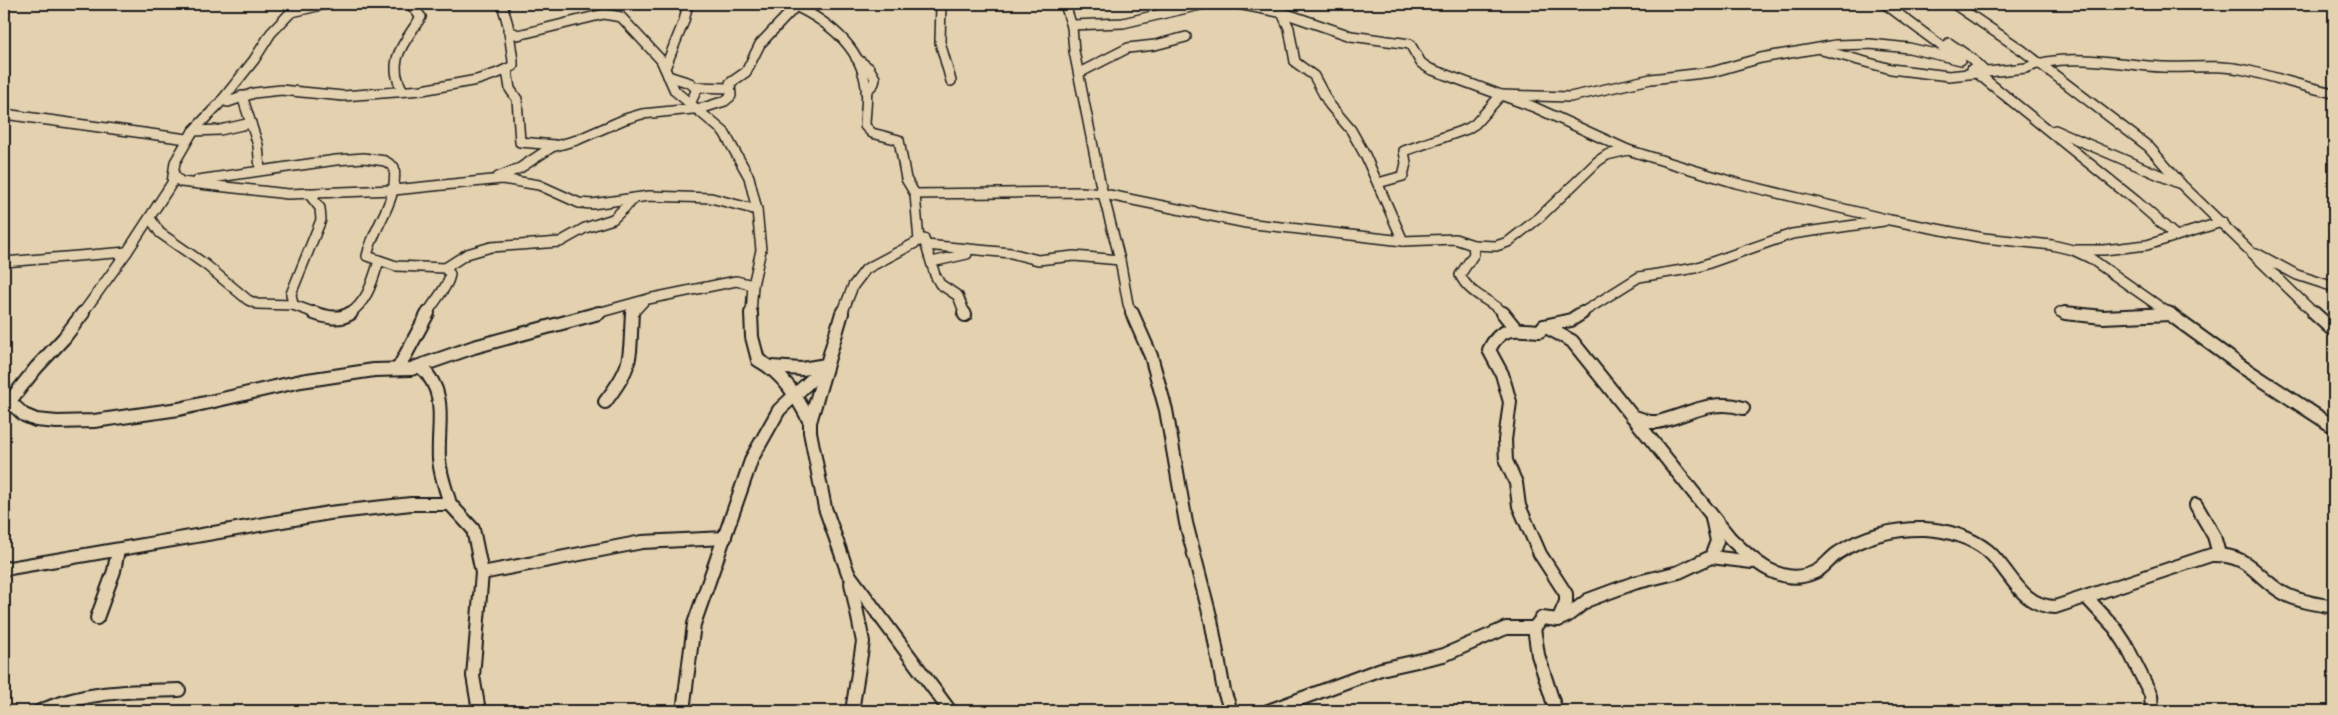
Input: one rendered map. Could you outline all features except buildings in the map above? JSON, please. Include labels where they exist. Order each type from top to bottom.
[{"type":"street","points":[[178,178],[175,162],[190,135],[222,100],[254,60],[271,33],[299,4]]},
{"type":"street","points":[[292,12],[326,4]]},
{"type":"street","points":[[403,91],[396,82],[395,66],[401,46],[421,18],[410,4]]},
{"type":"street","points":[[222,100],[228,102],[242,96],[287,90],[344,96],[403,91],[459,85],[507,70],[513,66],[514,61],[508,30],[508,17],[502,4]]},
{"type":"street","points":[[666,72],[688,4]]},
{"type":"street","points":[[795,5],[806,8],[820,4]]},
{"type":"street","points":[[942,4],[940,42],[951,81]]},
{"type":"street","points":[[1066,4],[1075,40],[1074,51],[1100,182],[1120,260],[1128,304],[1152,356],[1166,410],[1186,523],[1211,620],[1224,691],[1231,711]]},
{"type":"street","points":[[1072,25],[1124,23],[1204,4]]},
{"type":"street","points":[[1238,4],[1282,13],[1351,36],[1410,44],[1421,63],[1430,68],[1563,119],[1628,150],[1763,190],[1890,220],[1984,238],[2052,245],[2073,250],[2090,258],[2126,282],[2244,368],[2334,428]]},
{"type":"street","points":[[1886,4],[1963,62],[1979,71]]},
{"type":"street","points":[[1954,4],[2037,63],[2149,147],[2182,185],[2334,331]]},
{"type":"street","points":[[507,70],[510,89],[517,99],[520,142],[524,144],[556,145],[576,140],[640,115],[727,100],[730,96],[730,82],[746,72],[760,44],[795,5]]},
{"type":"street","points":[[795,5],[824,22],[845,40],[855,57],[863,74],[866,92],[864,126],[872,133],[899,140],[906,178],[915,194],[920,231],[920,240],[911,248],[873,264],[856,281],[839,323],[810,422],[810,432],[825,508],[848,573],[863,642],[852,711]]},
{"type":"street","points":[[1282,13],[1289,28],[1295,62],[1314,76],[1329,104],[1351,130],[1378,183],[1403,241]]},
{"type":"street","points":[[508,30],[518,35],[526,34],[595,16],[613,14],[624,19],[661,60],[675,91],[724,132],[749,177],[757,210],[761,242],[753,284],[752,337],[754,348],[758,360],[771,367],[795,393],[810,422]]},
{"type":"street","points":[[1910,22],[1956,47],[2003,94],[2143,206],[2176,236]]},
{"type":"street","points":[[1079,73],[1128,48],[1155,45],[1186,38]]},
{"type":"street","points":[[1378,183],[1403,176],[1406,163],[1404,151],[1472,126],[1502,95],[1550,98],[1570,97],[1612,89],[1637,81],[1712,72],[1762,58],[1820,50],[1836,45],[1870,44],[1921,50],[1963,62]]},
{"type":"street","points":[[1820,50],[1891,69],[1932,74],[1960,75],[1979,71],[2026,68],[2037,63],[2094,60],[2163,67],[2218,66],[2245,70],[2292,84],[2334,93]]},
{"type":"street","points":[[1960,75],[1964,69],[1963,62]]},
{"type":"street","points":[[666,72],[695,87],[729,88]]},
{"type":"street","points":[[694,106],[697,89],[695,87]]},
{"type":"street","points":[[242,96],[258,146],[260,170]]},
{"type":"street","points":[[4,114],[190,135],[251,123]]},
{"type":"street","points":[[2038,122],[2182,185]]},
{"type":"street","points":[[484,180],[518,171],[556,145]]},
{"type":"street","points":[[915,194],[1081,192],[1104,194],[1246,222],[1403,241],[1455,239],[1473,245],[1496,246],[1508,242],[1540,217],[1598,161],[1607,155],[1628,150]]},
{"type":"street","points":[[636,197],[613,219],[585,228],[560,242],[491,247],[467,254],[445,268],[417,268],[369,258],[368,251],[375,230],[387,213],[394,190],[394,165],[386,159],[323,161],[260,170],[178,178],[172,183],[150,218],[64,338],[6,404],[36,420],[82,422],[179,409],[301,381],[359,372],[421,367],[482,344],[648,298],[736,281],[757,269]]},
{"type":"street","points":[[178,178],[267,193],[394,190],[502,179],[539,185],[579,203],[592,204],[636,197],[711,198],[757,210]]},
{"type":"street","points":[[1081,192],[1100,182]]},
{"type":"street","points":[[293,305],[291,294],[320,224],[322,212],[321,207],[308,193]]},
{"type":"street","points":[[150,218],[160,233],[206,265],[248,300],[257,304],[293,305],[329,318],[346,316],[353,313],[364,300],[379,261]]},
{"type":"street","points":[[1558,620],[1566,602],[1566,594],[1560,582],[1540,554],[1519,506],[1516,483],[1506,461],[1505,440],[1510,402],[1502,374],[1489,350],[1496,339],[1514,328],[1540,330],[1544,326],[1571,320],[1601,299],[1639,277],[1654,273],[1695,268],[1792,234],[1890,220]]},
{"type":"street","points":[[2073,250],[2128,248],[2222,222]]},
{"type":"street","points":[[920,231],[938,281],[958,296],[965,315]]},
{"type":"street","points":[[926,245],[981,252],[1012,253],[1038,260],[1074,256],[1120,260]]},
{"type":"street","points":[[1473,245],[1474,254],[1460,275],[1462,283],[1471,292],[1501,309],[1514,328]]},
{"type":"street","points":[[2244,246],[2297,275],[2334,287]]},
{"type":"street","points":[[4,262],[126,252]]},
{"type":"street","points":[[932,262],[981,252]]},
{"type":"street","points":[[398,369],[436,297],[449,283],[450,274],[445,268]]},
{"type":"street","points":[[736,281],[753,284]]},
{"type":"street","points":[[605,402],[625,378],[633,351],[632,312],[648,298]]},
{"type":"street","points":[[2060,312],[2104,317],[2170,314]]},
{"type":"street","points":[[1571,320],[1572,341]]},
{"type":"street","points":[[1544,326],[1572,341],[1730,538],[1754,562],[1774,573],[1800,576],[1819,569],[1838,553],[1864,539],[1903,530],[1928,529],[1956,536],[1988,551],[2009,574],[2025,596],[2039,606],[2053,608],[2220,554],[2233,555],[2241,559],[2291,597],[2334,607]]},
{"type":"street","points":[[771,367],[802,369],[827,365]]},
{"type":"street","points":[[683,711],[687,692],[694,624],[752,458],[779,410],[827,365]]},
{"type":"street","points":[[421,367],[430,373],[435,382],[439,405],[440,469],[450,504],[473,529],[482,573],[473,676],[479,711]]},
{"type":"street","points":[[1632,416],[1650,422],[1658,422],[1706,407],[1727,404],[1743,408]]},
{"type":"street","points":[[4,568],[329,513],[411,504],[450,504]]},
{"type":"street","points":[[2196,505],[2214,536],[2220,554]]},
{"type":"street","points":[[1711,513],[1716,541],[1711,558]]},
{"type":"street","points":[[482,573],[642,542],[725,538]]},
{"type":"street","points":[[97,618],[114,571],[118,550]]},
{"type":"street","points":[[1556,711],[1538,656],[1534,628],[1542,618],[1558,620],[1567,616],[1588,600],[1634,583],[1679,572],[1711,558],[1740,559],[1754,562]]},
{"type":"street","points":[[848,573],[950,711]]},
{"type":"street","points":[[2087,598],[2115,628],[2125,643],[2151,695],[2153,701],[2152,711]]},
{"type":"street","points":[[1268,711],[1381,669],[1444,655],[1506,628],[1534,628]]},
{"type":"street","points":[[40,711],[59,703],[94,693],[116,690],[179,690]]}]
